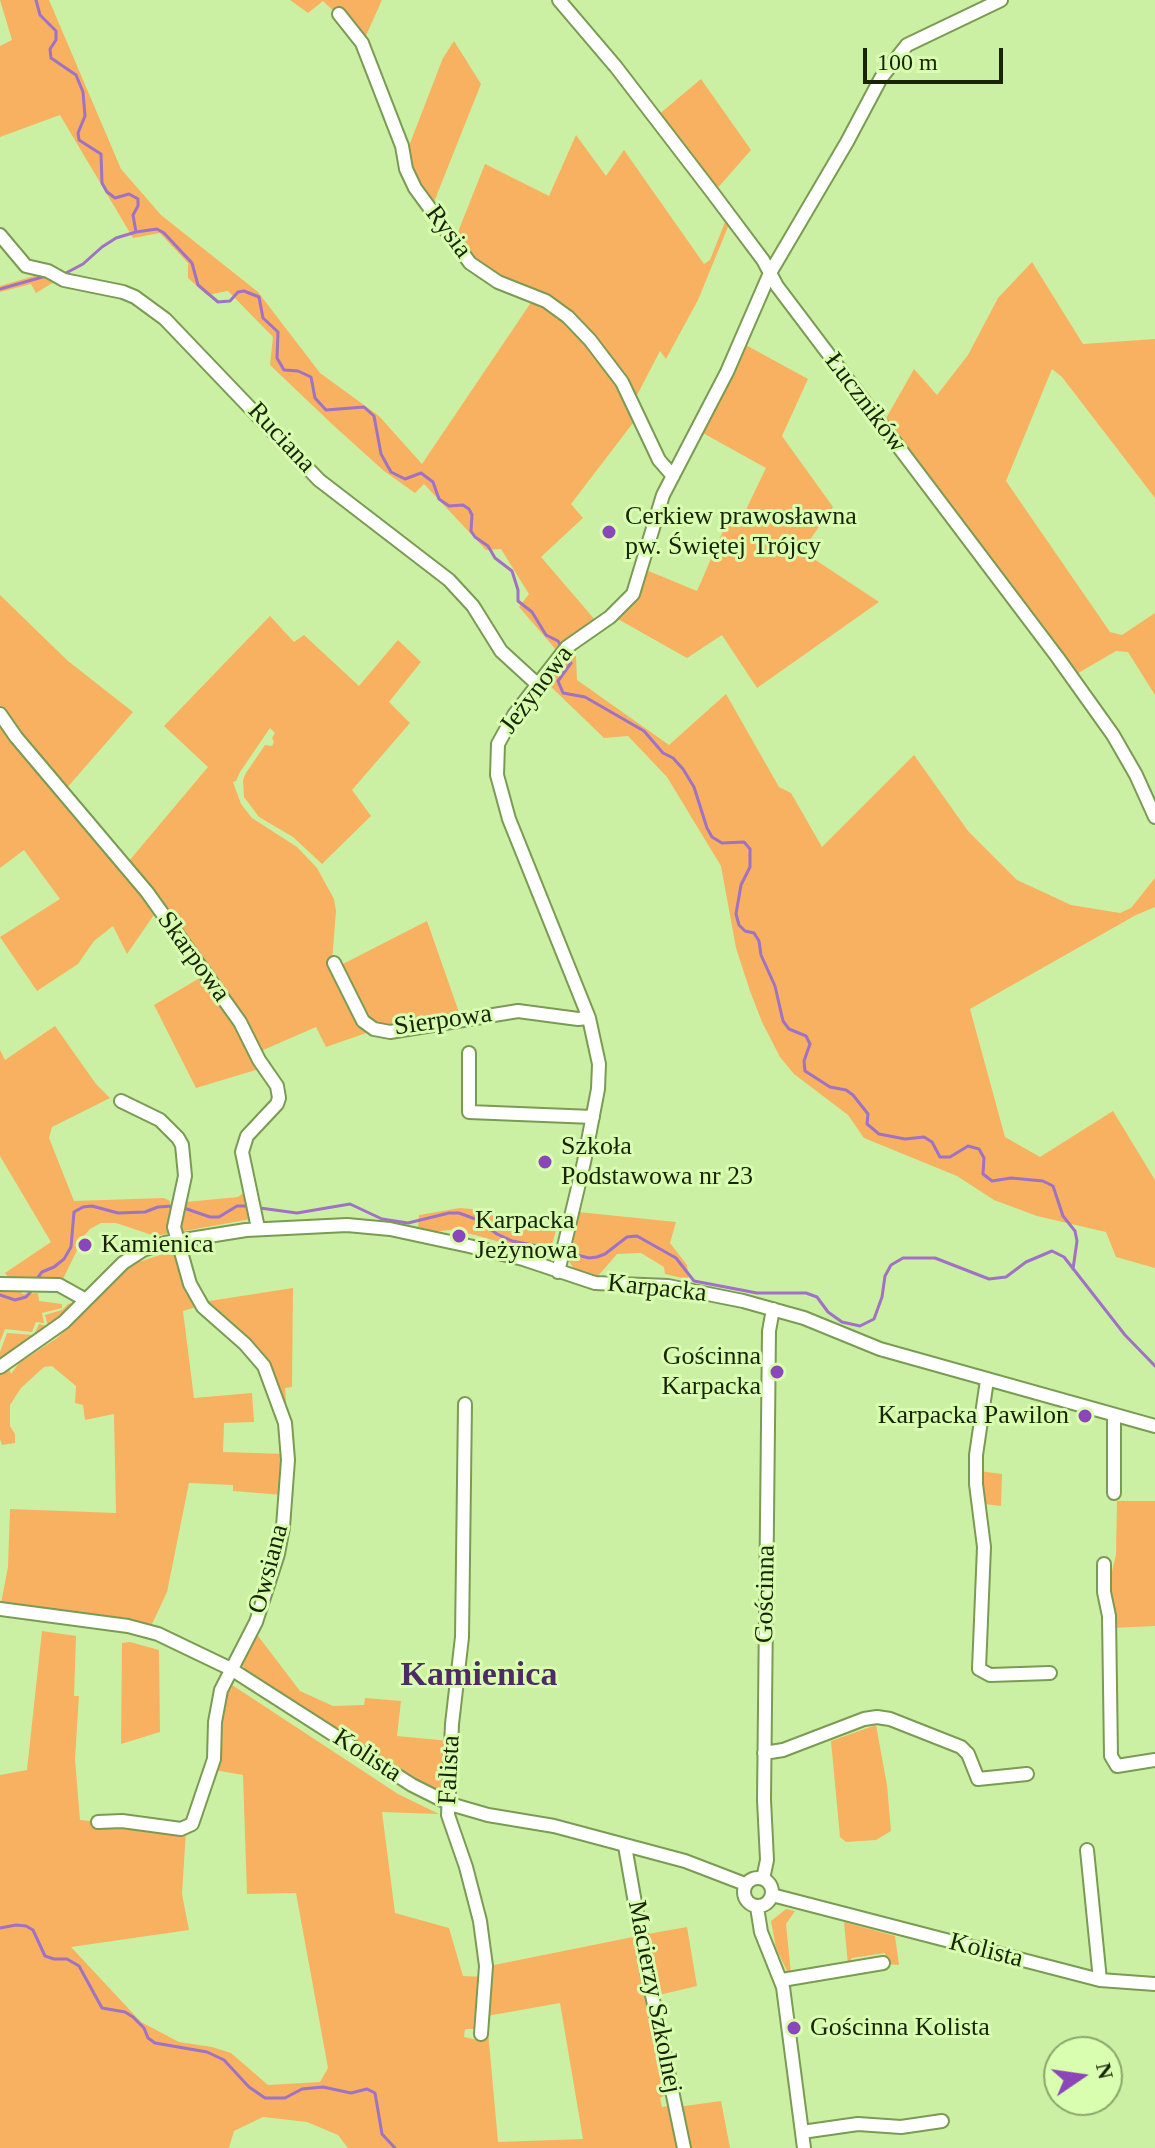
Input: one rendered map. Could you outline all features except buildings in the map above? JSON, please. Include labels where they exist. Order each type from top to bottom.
[{"type":"street","name":"Łuczników","points":[[559,0],[616,67],[763,260],[1113,735],[1155,817]]},
{"type":"street","name":"Jeżynowa","points":[[558,1272],[593,1117],[599,1072],[595,1037],[589,1018],[509,819],[497,775],[498,744],[514,715],[563,652],[610,617],[633,594],[656,514],[727,372],[770,273],[881,78],[907,45],[1001,0]]},
{"type":"street","name":"Rysia","points":[[339,14],[362,43],[415,188],[470,263],[498,282],[546,301],[568,317],[590,340],[622,382],[659,460],[673,476]]},
{"type":"street","name":"Ruciana","points":[[0,235],[26,266],[48,271],[64,280],[123,292],[143,302],[165,319],[319,480],[449,580],[473,606],[501,651],[537,684]]},
{"type":"street","name":"Skarpowa","points":[[0,714],[147,892],[240,1022],[259,1060],[277,1086],[277,1104],[244,1143],[243,1162],[257,1222]]},
{"type":"street","name":"Sierpowa","points":[[334,963],[363,1021],[374,1029],[390,1032],[518,1011],[589,1018]]},
{"type":"street","points":[[469,1053],[469,1112],[593,1117]]},
{"type":"street","points":[[121,1101],[149,1113],[178,1138],[184,1152],[185,1176],[174,1227],[177,1241]]},
{"type":"street","name":"Karpacka","points":[[0,1367],[64,1322],[133,1255],[151,1247],[257,1222],[376,1227],[523,1259],[595,1283],[677,1287],[773,1309],[812,1321],[863,1344],[1155,1426]]},
{"type":"street","name":"Owsiana","points":[[98,1822],[122,1821],[181,1829],[192,1824],[214,1759],[218,1702],[231,1669],[256,1622],[278,1554],[283,1527],[288,1460],[285,1423],[273,1384],[264,1366],[245,1344],[197,1297],[177,1241]]},
{"type":"street","points":[[0,1284],[66,1287],[86,1300]]},
{"type":"street","name":"Gościnna","points":[[763,1879],[767,1860],[764,1753],[769,1331],[773,1309]]},
{"type":"street","points":[[987,1380],[976,1455],[976,1484],[984,1547],[979,1669],[990,1675],[1050,1673]]},
{"type":"street","name":"Falista","points":[[465,1404],[462,1637],[452,1724],[449,1821],[473,1892],[484,1951],[486,1977],[481,2034]]},
{"type":"street","points":[[1114,1416],[1114,1493]]},
{"type":"street","points":[[1104,1564],[1104,1592],[1109,1616],[1112,1760],[1120,1766],[1155,1760]]},
{"type":"street","name":"Kolista","points":[[0,1609],[144,1630],[172,1640],[231,1669],[412,1785],[450,1804],[554,1826],[685,1861],[745,1884]]},
{"type":"street","points":[[764,1753],[783,1750],[864,1719],[877,1717],[890,1719],[961,1747],[968,1754],[978,1779],[1027,1774]]},
{"type":"street","name":"Macierzy Szkolnej","points":[[625,1846],[684,2148]]},
{"type":"street","points":[[1087,1850],[1100,1980]]},
{"type":"street","points":[[753,1878],[763,1879],[771,1885],[772,1895],[766,1904],[757,1907],[746,1901],[745,1884],[753,1878]]},
{"type":"street","name":"Kolista","points":[[772,1895],[1100,1980],[1155,1984]]},
{"type":"street","points":[[757,1907],[761,1932],[782,1980],[804,2148]]},
{"type":"street","points":[[782,1980],[883,1963]]},
{"type":"street","points":[[802,2132],[858,2124],[901,2127],[942,2121]]},
{"type":"shaded area","points":[[0,0],[49,0],[121,169],[161,215],[258,292],[320,373],[379,416],[422,464],[534,298],[566,318],[609,366],[636,419],[571,504],[583,518],[541,557],[596,621],[558,652],[519,607],[529,594],[501,549],[486,550],[424,484],[415,493],[384,471],[333,425],[270,365],[273,337],[228,291],[207,295],[188,278],[188,263],[160,233],[133,238],[60,115],[0,137],[0,46],[12,40]]},
{"type":"shaded area","points":[[290,0],[382,0],[364,40],[323,1],[308,13]]},
{"type":"shaded area","points":[[454,41],[481,84],[432,207],[417,187],[407,151],[443,58]]},
{"type":"shaded area","points":[[701,79],[751,150],[715,191],[657,116]]},
{"type":"shaded area","points":[[576,135],[606,176],[624,150],[704,264],[710,260],[727,217],[730,222],[698,300],[666,359],[660,351],[634,401],[570,315],[499,279],[472,260],[456,237],[485,164],[549,196]]},
{"type":"shaded area","points":[[1032,262],[1083,344],[1155,339],[1155,498],[1062,377],[1052,369],[1006,481],[1110,632],[1122,635],[1155,613],[1155,695],[1128,652],[1116,651],[1075,675],[884,422],[914,369],[937,395],[968,355],[998,298]]},
{"type":"shaded area","points":[[41,274],[55,279],[36,293],[31,284],[0,292],[0,286]]},
{"type":"shaded area","points":[[744,344],[808,379],[782,436],[833,507],[802,551],[879,602],[757,688],[722,635],[687,658],[616,618],[635,600],[646,570],[697,591],[731,513],[742,518],[766,468],[701,432]]},
{"type":"shaded area","points":[[0,595],[68,661],[133,712],[66,789],[0,705]]},
{"type":"shaded area","points":[[270,616],[294,642],[304,635],[359,686],[398,640],[421,662],[389,702],[410,723],[352,790],[371,816],[322,864],[293,837],[259,817],[244,797],[243,780],[246,773],[265,745],[272,746],[274,742],[272,738],[275,733],[270,728],[233,782],[241,804],[252,818],[297,847],[317,868],[334,899],[336,911],[332,961],[372,1031],[326,1047],[316,1027],[261,1051],[129,861],[208,767],[164,726]]},
{"type":"shaded area","points":[[570,650],[576,656],[577,680],[669,745],[726,694],[779,787],[791,793],[822,847],[914,755],[968,831],[1017,880],[1071,905],[1120,913],[1131,908],[1155,878],[1155,907],[970,1009],[1005,1137],[1040,1157],[1113,1111],[1155,1180],[1155,1268],[1116,1257],[1106,1232],[1037,1216],[994,1200],[957,1176],[864,1138],[848,1115],[794,1074],[780,1057],[750,991],[736,948],[721,866],[667,777],[628,736],[604,738],[545,681]]},
{"type":"shaded area","points":[[0,720],[156,912],[127,954],[113,926],[94,941],[78,964],[37,991],[0,937],[60,899],[24,850],[0,868]]},
{"type":"shaded area","points":[[427,921],[461,1018],[390,1029],[370,1025],[339,966]]},
{"type":"shaded area","points":[[203,976],[236,1026],[259,1069],[196,1088],[154,1005]]},
{"type":"shaded area","points":[[55,1026],[96,1084],[110,1098],[52,1127],[49,1138],[74,1201],[164,1198],[170,1201],[171,1233],[155,1236],[116,1223],[101,1223],[84,1236],[62,1281],[10,1280],[5,1273],[51,1242],[0,1156],[0,1050],[5,1060]]},
{"type":"shaded area","points":[[246,1191],[251,1219],[179,1232],[183,1199],[186,1202],[238,1197]]},
{"type":"shaded area","points":[[460,1208],[482,1210],[509,1224],[556,1230],[549,1256],[475,1235],[418,1228],[419,1215]]},
{"type":"shaded area","points":[[578,1212],[676,1222],[670,1243],[687,1265],[689,1283],[665,1274],[664,1267],[641,1253],[617,1254],[598,1276],[574,1269],[567,1258]]},
{"type":"shaded area","points":[[175,1250],[199,1306],[183,1311],[194,1398],[252,1393],[254,1422],[224,1423],[223,1452],[285,1454],[283,1495],[233,1491],[233,1485],[189,1483],[167,1592],[152,1624],[1,1603],[8,1567],[10,1509],[116,1513],[114,1414],[85,1420],[83,1405],[75,1403],[76,1386],[52,1366],[44,1367],[21,1388],[10,1405],[10,1426],[15,1434],[15,1443],[2,1445],[0,1374],[9,1368],[11,1374],[19,1363],[57,1338],[124,1272],[139,1262]]},
{"type":"shaded area","points":[[0,1288],[21,1289],[22,1294],[38,1293],[39,1301],[62,1304],[62,1308],[42,1313],[44,1323],[36,1322],[32,1332],[5,1329],[0,1342]]},
{"type":"shaded area","points":[[293,1288],[292,1387],[285,1388],[287,1414],[274,1380],[203,1302]]},
{"type":"shaded area","points":[[72,1296],[73,1306],[59,1319],[0,1361],[7,1333],[34,1335],[39,1324],[48,1326],[45,1315],[72,1303]]},
{"type":"shaded area","points":[[979,1471],[1002,1474],[1001,1506],[984,1504]]},
{"type":"shaded area","points":[[1117,1501],[1155,1501],[1155,1626],[1112,1628],[1108,1588],[1116,1555]]},
{"type":"shaded area","points":[[42,1631],[76,1636],[74,1696],[79,1696],[75,1759],[80,1820],[163,1828],[164,1833],[181,1836],[186,1831],[182,1894],[189,1930],[71,1947],[141,2022],[179,2042],[231,2053],[268,2085],[320,2082],[328,2068],[296,1893],[247,1894],[243,1775],[214,1770],[218,1727],[229,1683],[398,1794],[439,1814],[382,1812],[395,1913],[449,1928],[463,1976],[483,1977],[479,2029],[465,2029],[464,2037],[482,2041],[488,2031],[498,2142],[583,2139],[560,2003],[487,2016],[489,1966],[638,1936],[668,2084],[666,2095],[660,2098],[662,2107],[673,2105],[682,2148],[348,2148],[338,2135],[307,2122],[263,2117],[234,2131],[229,2148],[0,2148],[0,1775],[27,1770]]},
{"type":"shaded area","points":[[255,1632],[300,1691],[333,1706],[364,1705],[365,1698],[401,1701],[397,1736],[449,1741],[443,1790],[435,1790],[376,1755],[247,1671],[242,1660]]},
{"type":"shaded area","points":[[130,1642],[159,1650],[160,1732],[121,1744],[122,1643]]},
{"type":"shaded area","points":[[876,1725],[887,1785],[891,1831],[876,1840],[846,1842],[840,1837],[831,1741]]},
{"type":"shaded area","points":[[786,1909],[795,1911],[786,1924],[791,1973],[788,1973],[776,1948],[771,1921]]},
{"type":"shaded area","points":[[844,1922],[895,1936],[899,1965],[887,1964],[885,1953],[852,1958],[848,1965]]},
{"type":"shaded area","points":[[687,1927],[697,1986],[655,1996],[642,1935]]},
{"type":"shaded area","points":[[721,2101],[730,2148],[686,2148],[678,2107]]},
{"type":"waterway","points":[[36,0],[40,15],[56,31],[56,40],[50,49],[51,58],[76,75],[83,92],[85,116],[78,133],[79,140],[101,154],[102,183],[107,192],[115,198],[129,194],[138,199],[133,215],[136,232],[157,229],[164,233],[192,263],[198,285],[218,302],[230,301],[238,292],[244,291],[259,297],[263,318],[278,332],[277,358],[284,370],[298,371],[311,377],[315,398],[326,410],[364,407],[374,416],[381,454],[391,472],[405,479],[421,473],[433,482],[439,499],[449,506],[463,505],[469,509],[472,515],[471,531],[475,537],[512,571],[518,601],[532,612],[546,635],[561,646]]},
{"type":"waterway","points":[[66,273],[116,238],[136,232]]},
{"type":"waterway","points":[[0,289],[46,276]]},
{"type":"waterway","points":[[567,655],[571,663],[558,681],[563,693],[585,697],[644,731],[663,753],[683,769],[694,787],[712,837],[722,843],[744,842],[750,849],[750,867],[741,885],[736,914],[739,925],[745,931],[754,933],[759,941],[783,1021],[789,1029],[806,1036],[810,1044],[804,1061],[805,1071],[830,1087],[846,1090],[853,1095],[868,1114],[867,1124],[879,1134],[905,1139],[924,1137],[932,1142],[940,1157],[950,1157],[968,1146],[979,1149],[984,1158],[983,1174],[992,1181],[1011,1178],[1043,1181],[1053,1186],[1063,1216],[1075,1231],[1077,1241],[1073,1269]]},
{"type":"waterway","points":[[260,1208],[297,1213],[350,1204],[382,1219],[408,1223],[459,1213],[478,1220],[512,1241],[558,1250]]},
{"type":"waterway","points":[[36,1280],[42,1272],[64,1259],[71,1247],[74,1212],[83,1207],[92,1206],[118,1213],[145,1212],[173,1206]]},
{"type":"waterway","points":[[181,1207],[219,1217],[237,1206],[248,1206]]},
{"type":"waterway","points":[[565,1252],[597,1257],[627,1237],[637,1236],[676,1258],[694,1281],[757,1293],[806,1293],[817,1297],[828,1312],[842,1322],[860,1326],[874,1319],[885,1276],[891,1265],[903,1258],[935,1258],[989,1279],[1006,1277],[1026,1262],[1052,1251],[1064,1257],[1125,1335],[1155,1366]]},
{"type":"waterway","points":[[0,1295],[15,1300],[26,1297],[34,1288]]},
{"type":"waterway","points":[[0,1928],[16,1925],[33,1930],[45,1956],[67,1959],[79,1966],[102,2008],[125,2012],[133,2017],[155,2043],[207,2052],[224,2060],[249,2087],[265,2098],[285,2098],[302,2089],[323,2087],[351,2093],[367,2089],[375,2093],[382,2134],[395,2148]]},
{"type":"place","name":"Cerkiew prawosławna pw. Świętej Trójcy","points":[[609,532]]},
{"type":"place","name":"Szkoła Podstawowa nr 23","points":[[545,1162]]},
{"type":"place","name":"Karpacka Jeżynowa","points":[[459,1236]]},
{"type":"place","name":"Kamienica","points":[[85,1245]]},
{"type":"place","name":"Gościnna Karpacka","points":[[777,1372]]},
{"type":"place","name":"Karpacka Pawilon","points":[[1085,1416]]},
{"type":"place","name":"Gościnna Kolista","points":[[794,2028]]},
{"type":"district","name":"Kamienica","points":[[479,1676]]}]
